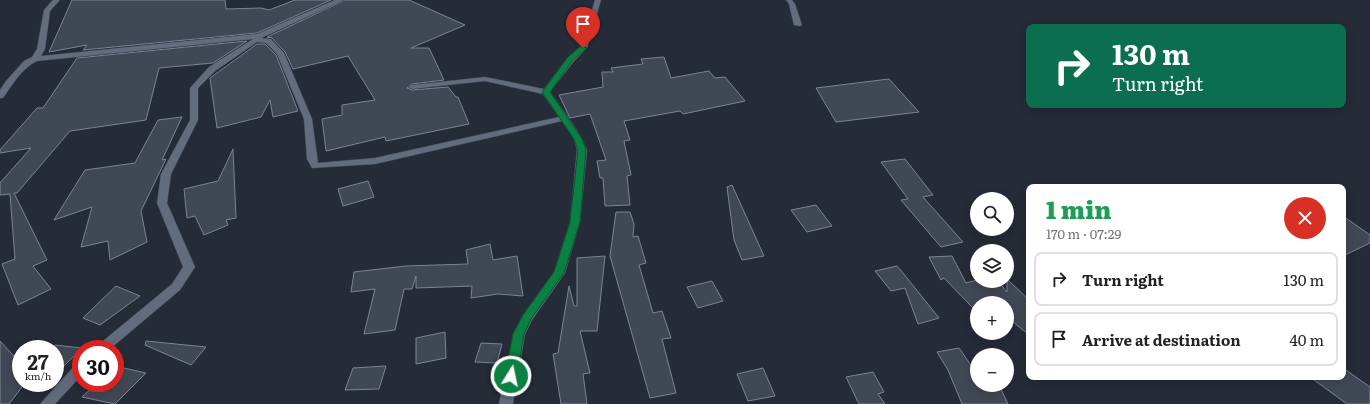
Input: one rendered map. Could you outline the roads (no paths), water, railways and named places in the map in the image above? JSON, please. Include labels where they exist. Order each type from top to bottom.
[{"type":"street","points":[[35,59],[41,49],[47,10],[57,0]]},
{"type":"street","points":[[112,340],[176,287],[189,267],[162,202],[166,174],[194,120],[194,88],[212,69],[257,38],[341,0]]},
{"type":"street","points":[[546,92],[570,59],[583,48],[598,0]]},
{"type":"street","points":[[789,0],[792,4],[798,25]]},
{"type":"street","points":[[0,96],[9,83],[27,63],[35,59],[257,38],[268,41],[280,53],[308,119],[312,159],[315,166],[375,161],[565,118]]},
{"type":"street","points":[[412,87],[485,80],[546,92],[565,118],[578,139],[582,150],[575,222],[559,273],[526,318],[519,334],[506,404]]},
{"type":"street","points":[[47,404],[72,378]]}]
